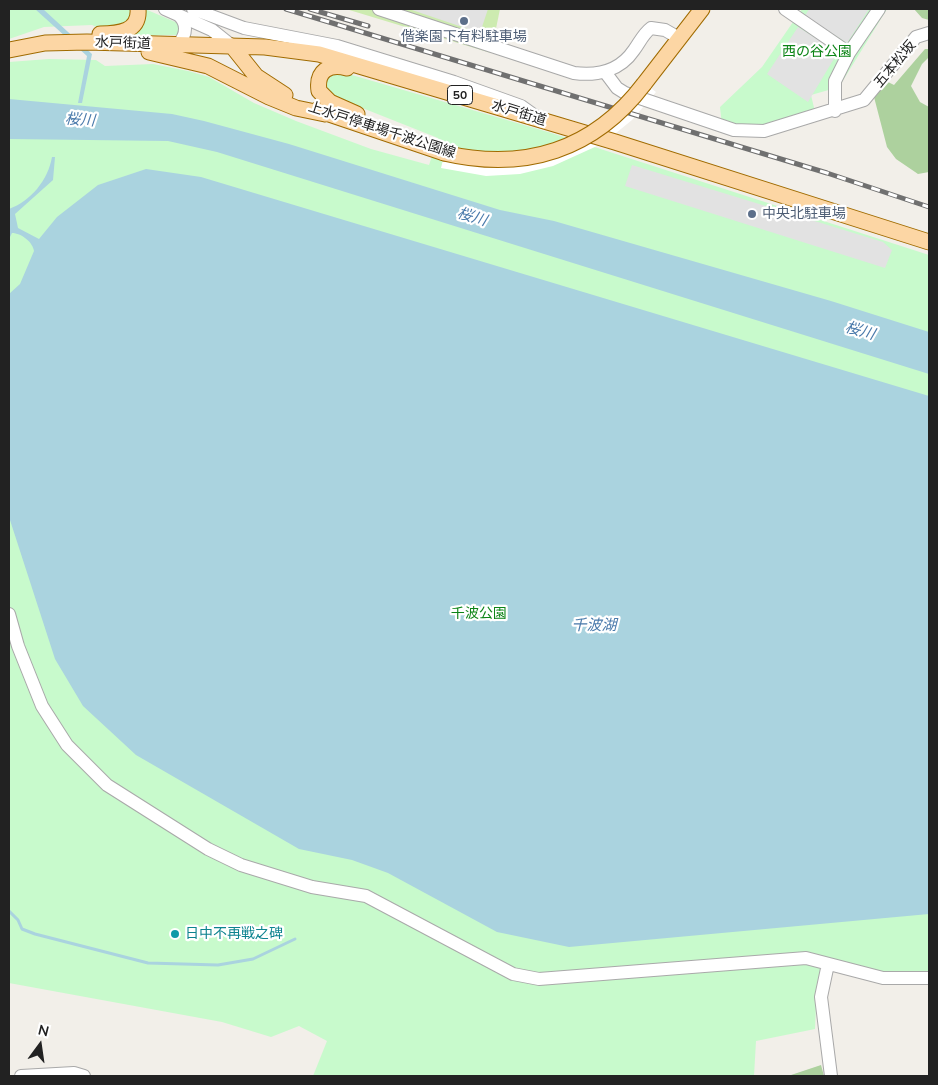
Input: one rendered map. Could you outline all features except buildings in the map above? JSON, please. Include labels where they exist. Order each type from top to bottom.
[{"type":"main road","points":[[45,43],[64,34],[126,31],[137,20],[138,9]]},
{"type":"main road","name":"上水戸停車場千波公園線","points":[[232,46],[241,60],[268,86],[325,114],[444,153],[494,160],[529,157],[557,150],[606,124],[631,101],[702,9]]},
{"type":"main road","name":"水戸街道","points":[[9,50],[45,43],[178,44],[300,50],[380,71],[540,119],[929,242]]},
{"type":"main road","points":[[25,46],[53,51],[128,51],[173,56],[208,66],[258,92],[296,108],[325,114]]},
{"type":"main road","points":[[380,71],[363,72],[331,66],[324,69],[318,85],[319,91],[330,102],[372,120],[386,133]]},
{"type":"street","points":[[193,9],[244,28],[337,46],[454,82],[522,106],[540,119]]},
{"type":"street","points":[[380,9],[574,73],[590,75],[605,72],[618,66],[628,58],[646,32],[651,28],[665,30],[679,38]]},
{"type":"street","points":[[785,9],[849,53]]},
{"type":"street","points":[[605,72],[617,88],[625,93],[734,130],[764,131],[835,111],[835,81],[849,53],[879,9]]},
{"type":"street","points":[[170,11],[180,16],[185,27],[185,36],[178,44]]},
{"type":"street","points":[[170,11],[212,30],[232,46]]},
{"type":"street","name":"五本松坂","points":[[835,111],[864,100],[916,37],[929,33]]},
{"type":"street","points":[[9,614],[18,646],[42,706],[68,745],[87,766],[126,799],[208,849],[241,865],[312,887],[366,896],[513,974],[527,978],[806,958],[883,978],[929,978]]},
{"type":"street","points":[[828,964],[821,996],[831,1076]]},
{"type":"street","points":[[21,1076],[64,1073],[84,1076]]},
{"type":"green space","points":[[9,9],[145,9],[180,24],[177,35],[116,36],[92,25],[44,27],[9,39]]},
{"type":"green space","points":[[346,9],[500,9],[491,53]]},
{"type":"green space","name":"西の谷公園","points":[[802,9],[887,9],[839,87],[811,95],[816,116],[764,131],[722,126],[720,107],[762,67]]},
{"type":"green space","points":[[914,9],[929,9],[929,20],[922,18]]},
{"type":"green space","points":[[925,49],[929,49],[929,57],[922,64],[911,86],[920,102],[929,107],[929,172],[918,174],[896,159],[887,147],[874,97],[886,81],[894,85]]},
{"type":"green space","name":"千波湖","points":[[49,59],[96,60],[105,66],[153,64],[188,71],[209,77],[254,103],[296,121],[371,149],[429,165],[438,138],[332,96],[326,85],[327,80],[335,73],[345,73],[548,132],[929,255],[929,971],[881,971],[824,959],[817,983],[815,1029],[756,1041],[754,1076],[313,1076],[327,1041],[299,1026],[271,1037],[222,1022],[9,983],[9,62]]},
{"type":"green space","points":[[821,1065],[824,1076],[788,1076]]},
{"type":"shaded area","name":"偕楽園下有料駐車場","points":[[409,9],[488,9],[480,33]]},
{"type":"shaded area","points":[[809,9],[869,9],[847,43],[805,16]]},
{"type":"shaded area","points":[[798,27],[838,52],[808,102],[767,74]]},
{"type":"shaded area","name":"中央北駐車場","points":[[632,165],[883,242],[892,250],[885,268],[625,186]]},
{"type":"water","points":[[35,9],[43,9],[92,54],[82,103],[78,103],[87,56]]},
{"type":"water","name":"桜川","points":[[9,99],[172,114],[204,121],[289,144],[500,210],[554,221],[831,301],[929,332],[929,374],[217,152],[168,141],[9,139]]},
{"type":"water","name":"千波湖","points":[[52,157],[55,157],[53,180],[15,214],[18,228],[39,239],[57,217],[98,185],[146,169],[201,177],[929,396],[929,914],[569,947],[497,932],[388,873],[352,860],[299,849],[136,755],[83,706],[55,659],[9,517],[9,294],[20,284],[34,251],[29,241],[19,235],[12,233],[9,239],[9,209],[24,201],[37,189],[47,174]]},
{"type":"pier","points":[[639,79],[656,92],[632,120],[616,133],[622,136],[608,149],[597,146],[553,166],[520,174],[486,176],[441,168],[446,147],[502,154],[548,147],[571,137],[552,131],[565,118],[591,126],[609,114]]},
{"type":"waterway","points":[[9,911],[18,920],[22,929],[35,934],[148,963],[218,965],[253,959],[295,939]]},
{"type":"railway","points":[[286,9],[827,173],[929,207]]},
{"type":"railway","points":[[310,9],[368,26]]},
{"type":"place","name":"偕楽園下有料駐車場","points":[[464,21]]},
{"type":"place","name":"中央北駐車場","points":[[752,214]]},
{"type":"place","name":"日中不再戦之碑","points":[[175,934]]},
{"type":"park label","name":"千波公園","points":[[479,614]]}]
